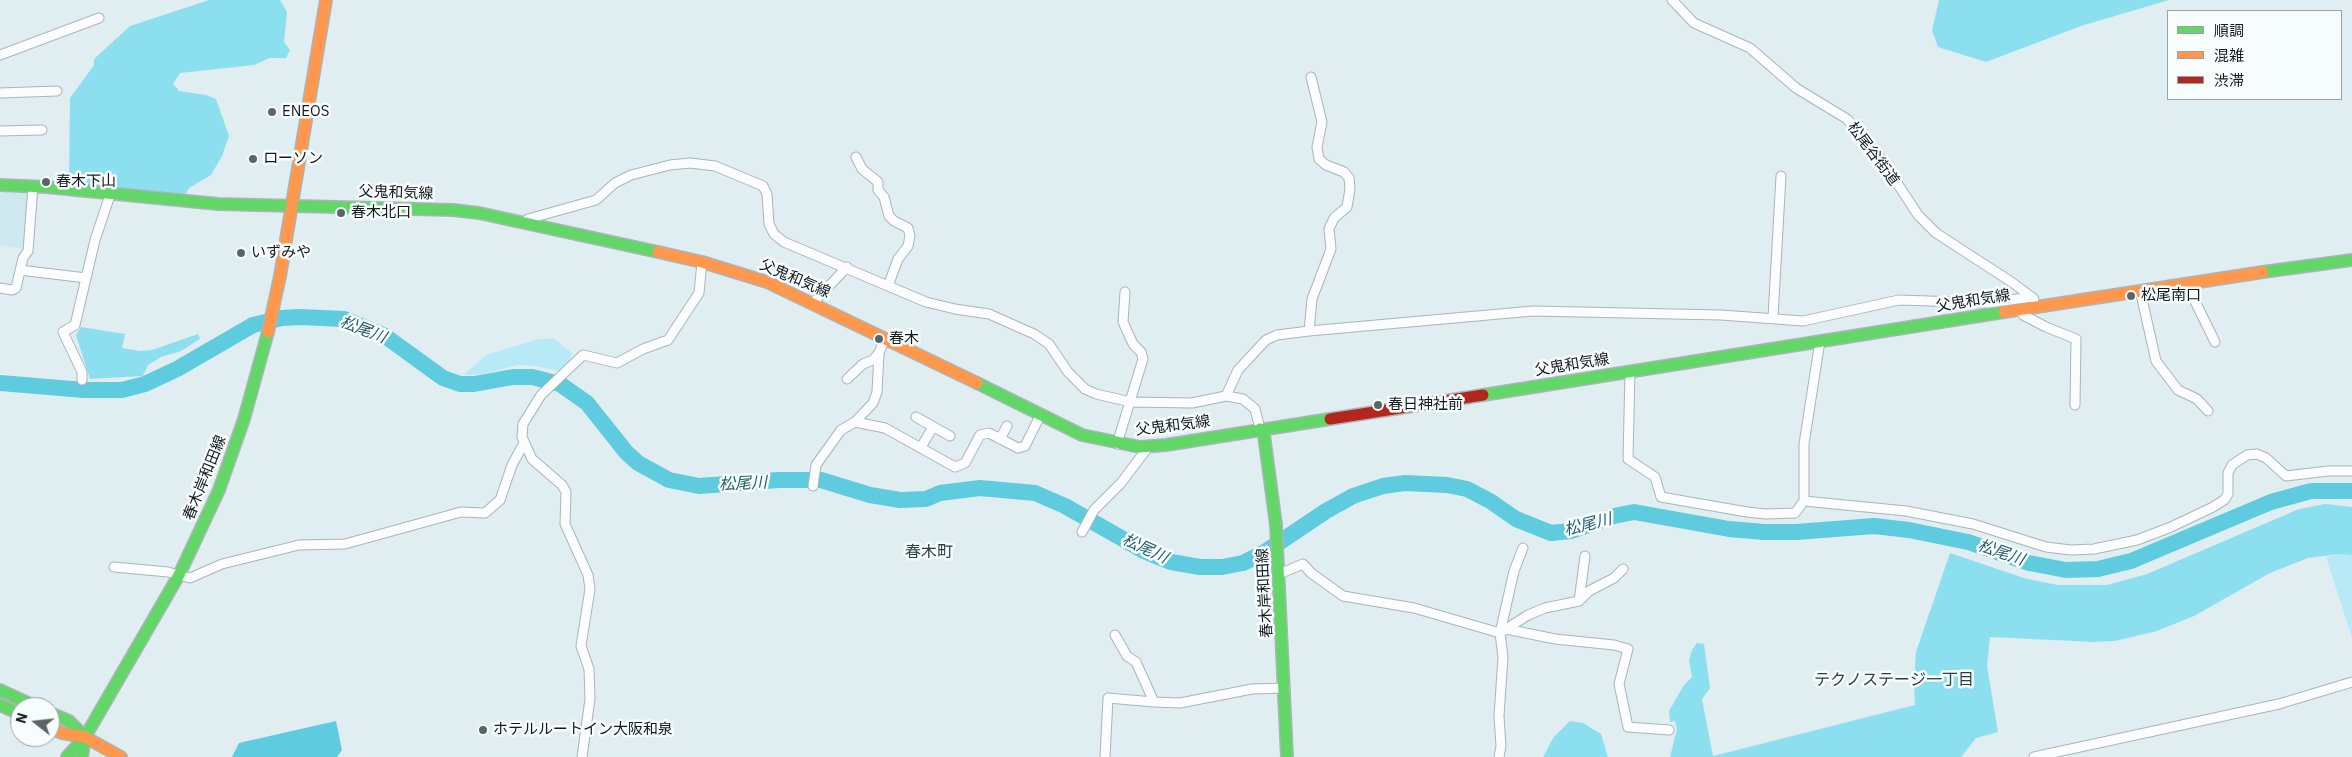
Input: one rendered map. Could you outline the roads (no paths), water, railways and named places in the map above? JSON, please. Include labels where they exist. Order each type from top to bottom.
[{"type":"main road","name":"春木岸和田線","points":[[67,757],[85,737],[179,575],[219,490],[244,419],[269,330],[280,276],[326,0]]},
{"type":"main road","name":"父鬼和気線","points":[[0,185],[33,186],[110,195],[218,204],[291,207],[360,206],[453,210],[524,223],[702,262],[767,282],[1082,435],[1117,444],[1149,446],[2019,309],[2035,302],[2140,290],[2352,260]]},
{"type":"main road","name":"春木岸和田線","points":[[1260,429],[1264,435],[1276,525],[1287,757]]},
{"type":"main road","points":[[0,690],[15,697]]},
{"type":"main road","points":[[60,718],[69,722],[85,737],[121,757]]},
{"type":"main road","points":[[60,732],[85,737]]},
{"type":"main road","name":"春木岸和田線","points":[[82,757],[85,737]]},
{"type":"street","name":"松尾谷街道","points":[[1672,0],[1694,23],[1750,48],[1796,88],[1847,119],[1882,160],[1905,198],[1936,233],[2035,302]]},
{"type":"street","points":[[0,55],[99,18]]},
{"type":"street","points":[[1308,331],[1312,299],[1331,249],[1329,229],[1334,218],[1347,206],[1350,188],[1349,178],[1344,172],[1326,165],[1319,159],[1317,147],[1322,122],[1311,77]]},
{"type":"street","points":[[0,93],[57,91]]},
{"type":"street","points":[[0,131],[42,130]]},
{"type":"street","points":[[856,157],[862,169],[878,182],[878,190],[884,197],[889,216],[894,221],[908,228],[910,236],[908,246],[898,259],[888,286]]},
{"type":"street","points":[[524,223],[528,219],[596,200],[614,183],[631,175],[670,165],[690,163],[715,166],[763,186],[767,194],[769,224],[774,234],[784,242],[926,302],[989,314],[1034,334],[1049,344],[1068,372],[1085,389],[1096,394],[1132,402],[1192,403],[1226,396],[1243,399],[1255,410],[1260,429]]},
{"type":"street","points":[[1773,317],[1781,176]]},
{"type":"street","points":[[0,288],[12,290],[16,288],[23,258],[28,251],[33,186]]},
{"type":"street","points":[[82,380],[82,372],[63,332],[75,325],[86,278],[110,195]]},
{"type":"street","points":[[582,757],[590,699],[589,669],[581,646],[590,589],[588,575],[565,524],[566,492],[562,485],[532,459],[522,437],[523,424],[541,394],[565,374],[583,355],[617,363],[643,349],[668,340],[699,293],[702,262]]},
{"type":"street","points":[[813,303],[847,267]]},
{"type":"street","points":[[20,270],[86,278]]},
{"type":"street","points":[[2186,283],[2215,342]]},
{"type":"street","points":[[2140,290],[2156,360],[2178,390],[2197,399],[2208,411]]},
{"type":"street","points":[[1117,444],[1132,402],[1143,359],[1141,352],[1133,344],[1123,322],[1125,292]]},
{"type":"street","points":[[1226,396],[1238,370],[1266,340],[1277,335],[1308,331],[1533,311],[1773,317],[1803,321],[1899,300],[1988,303],[2035,302]]},
{"type":"street","points":[[2019,309],[2023,315],[2076,339],[2075,405]]},
{"type":"street","points":[[813,486],[816,465],[842,430],[855,422],[873,403],[879,353],[885,338]]},
{"type":"street","points":[[1630,371],[1628,458],[1655,477],[1661,497],[1774,515],[1795,513],[1804,501],[1804,444],[1820,341]]},
{"type":"street","points":[[847,379],[863,364],[873,360],[879,353]]},
{"type":"street","points":[[855,422],[885,428],[921,447],[952,469],[965,463],[980,435],[988,433],[1018,448],[1025,446],[1041,414]]},
{"type":"street","points":[[916,417],[950,436]]},
{"type":"street","points":[[1000,440],[1007,426]]},
{"type":"street","points":[[921,447],[933,427]]},
{"type":"street","points":[[114,568],[168,572],[190,578],[222,564],[299,545],[345,544],[461,512],[485,513],[492,510],[500,500],[512,465],[524,443]]},
{"type":"street","points":[[1083,530],[1094,510],[1121,482],[1149,446]]},
{"type":"street","points":[[1804,501],[1934,515],[1973,524],[2046,547],[2071,550],[2094,549],[2137,540],[2171,527],[2213,507],[2224,500],[2228,494],[2228,473],[2232,465],[2247,455],[2257,454],[2266,458],[2286,476],[2328,471],[2352,471]]},
{"type":"street","points":[[1499,757],[1501,746],[1499,716],[1503,631],[1514,571],[1523,548]]},
{"type":"street","points":[[1579,601],[1585,556]]},
{"type":"street","points":[[1279,569],[1303,564],[1311,573],[1344,596],[1355,600],[1414,608],[1503,631],[1614,645],[1628,649],[1619,684],[1628,727],[1669,730]]},
{"type":"street","points":[[1503,631],[1528,615],[1546,608],[1579,601],[1589,591],[1614,578],[1623,568]]},
{"type":"street","points":[[1115,635],[1128,656],[1136,662],[1154,702]]},
{"type":"street","points":[[2034,757],[2279,704],[2352,682]]},
{"type":"street","points":[[1105,757],[1108,698],[1180,703],[1252,688],[1285,688]]},
{"type":"waterway","name":"松尾川","points":[[0,383],[84,390],[122,390],[145,384],[177,369],[253,325],[282,318],[344,319],[385,336],[443,378],[460,384],[474,384],[513,377],[532,377],[560,384],[587,403],[626,452],[638,463],[669,480],[699,486],[779,480],[821,480],[870,495],[900,500],[926,499],[940,493],[980,488],[1035,493],[1065,506],[1144,551],[1171,562],[1200,567],[1222,567],[1243,563],[1265,552],[1326,511],[1353,496],[1383,486],[1405,483],[1447,485],[1467,489],[1490,501],[1516,519],[1551,533],[1571,531],[1614,516],[1634,512],[1729,529],[1764,532],[1796,532],[1874,526],[1909,530],[1968,542],[2029,563],[2066,570],[2098,569],[2131,561],[2271,502],[2311,491],[2352,491]]},
{"type":"place","name":"ENEOS","points":[[272,112]]},
{"type":"place","name":"ローソン","points":[[253,159]]},
{"type":"place","name":"春木下山","points":[[46,182]]},
{"type":"place","name":"春木北口","points":[[341,213]]},
{"type":"place","name":"いずみや","points":[[241,253]]},
{"type":"place","name":"松尾南口","points":[[2131,296]]},
{"type":"place","name":"春木","points":[[879,339]]},
{"type":"place","name":"春日神社前","points":[[1378,405]]},
{"type":"place","name":"ホテルルートイン大阪和泉","points":[[483,730]]},
{"type":"district","name":"春木町","points":[[929,552]]},
{"type":"district","name":"テクノステージ一丁目","points":[[1894,680]]}]
